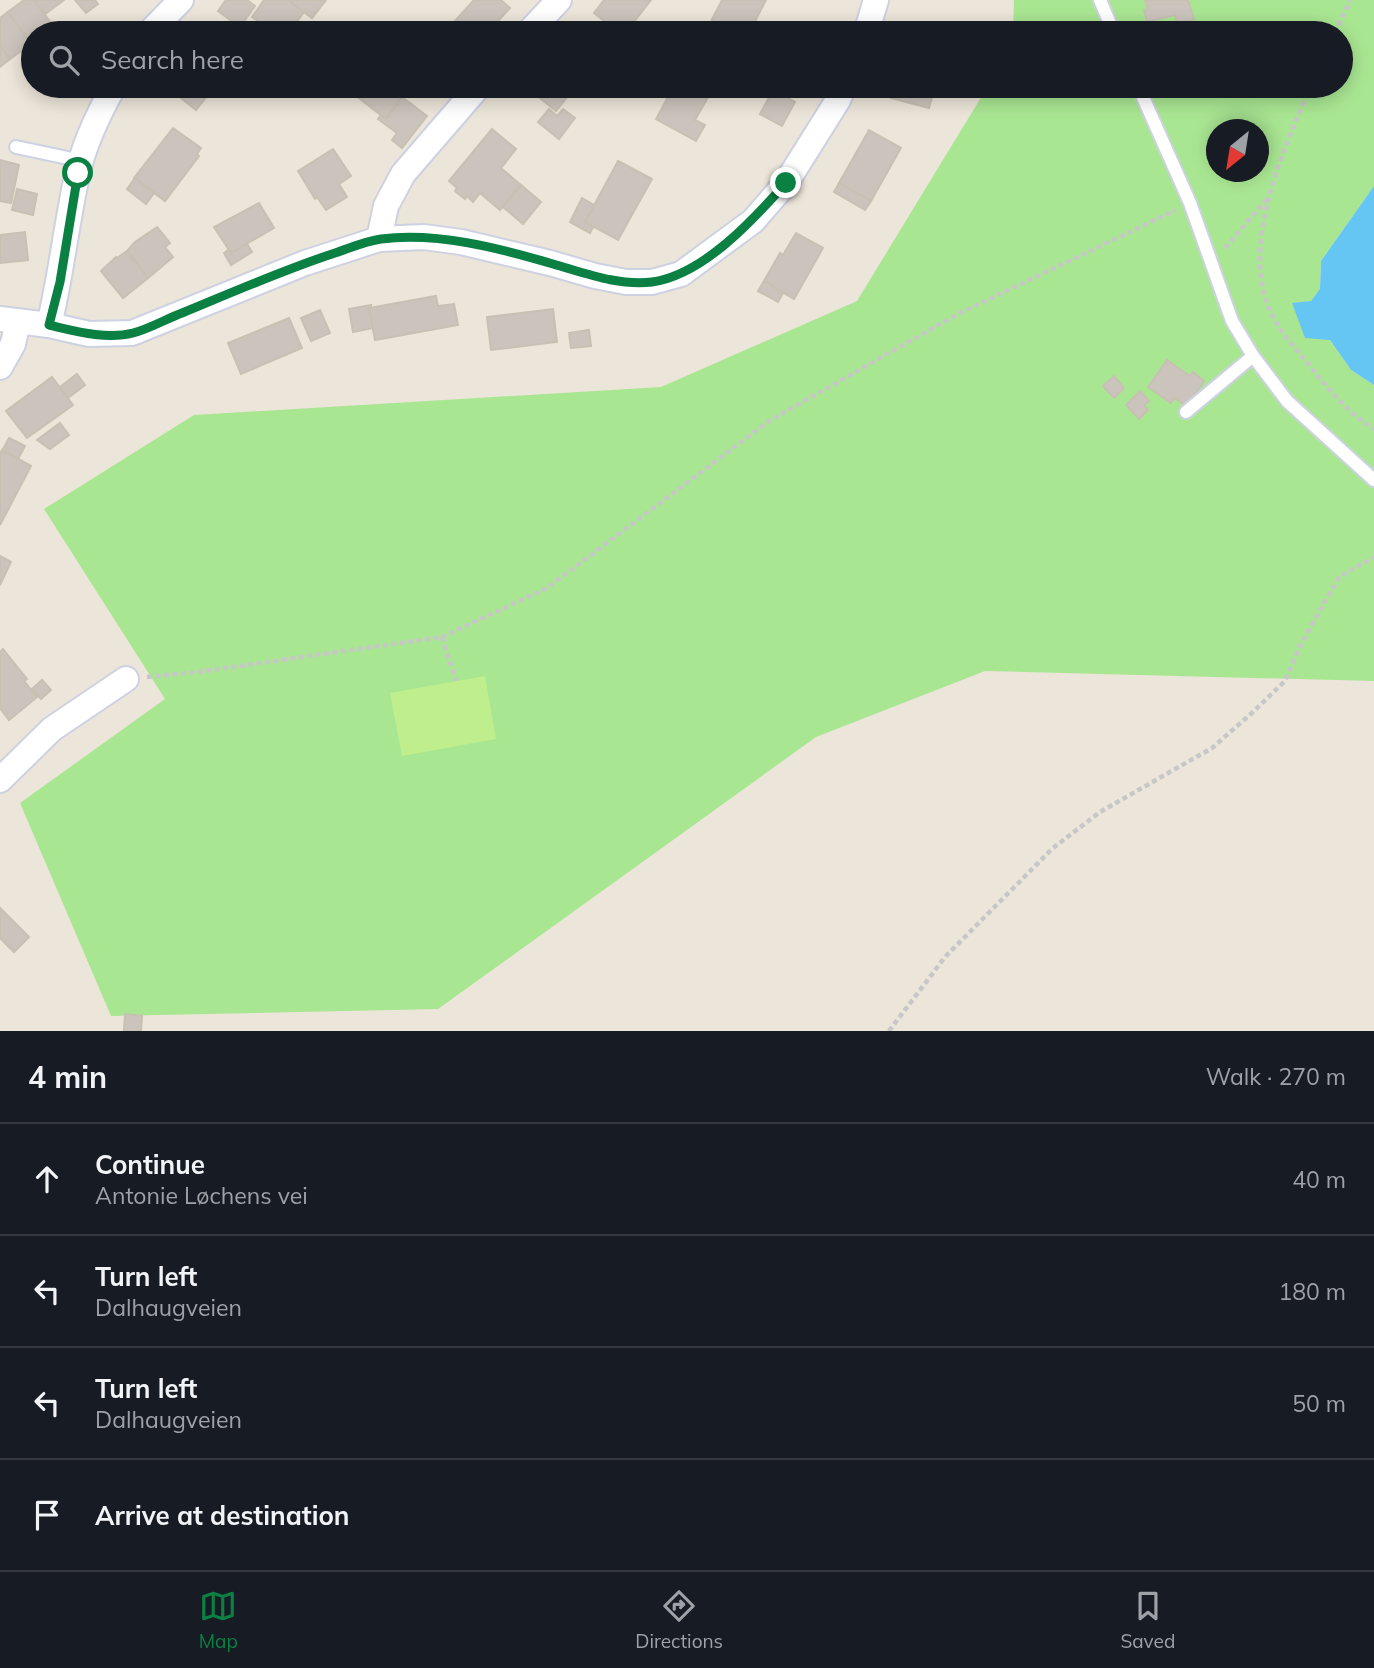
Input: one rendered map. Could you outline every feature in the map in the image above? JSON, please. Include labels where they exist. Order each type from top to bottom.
[{"type":"street","points":[[161,21],[181,0]]},
{"type":"street","points":[[539,21],[559,0]]},
{"type":"street","points":[[870,21],[876,0]]},
{"type":"street","points":[[49,325],[60,282],[78,173],[107,98]]},
{"type":"street","points":[[379,239],[386,206],[403,174],[469,98]]},
{"type":"street","points":[[0,367],[13,344],[9,321],[49,325],[89,334],[132,333],[305,263],[379,239],[424,237],[461,242],[626,282],[652,282],[681,274],[753,220],[786,183],[839,98]]},
{"type":"street","points":[[0,780],[52,729],[125,679]]},
{"type":"lane","points":[[1100,0],[1109,21]]},
{"type":"lane","points":[[1143,98],[1190,203],[1232,321],[1252,356],[1287,401],[1374,480]]},
{"type":"lane","points":[[16,147],[82,161]]},
{"type":"lane","points":[[1186,412],[1252,356]]},
{"type":"path","points":[[1340,21],[1350,0]]},
{"type":"path","points":[[1306,98],[1268,198],[1260,263],[1264,294],[1276,323],[1338,401],[1374,429]]},
{"type":"path","points":[[1213,263],[1268,198]]},
{"type":"path","points":[[125,679],[197,672],[442,637],[547,588],[769,421],[956,315],[1190,203]]},
{"type":"path","points":[[889,1031],[945,957],[1053,848],[1100,812],[1212,748],[1253,712],[1284,681],[1302,642],[1339,577],[1374,557]]},
{"type":"path","points":[[442,637],[456,681]]},
{"type":"green space","points":[[1014,0],[1374,0],[1374,186],[1321,261],[1320,290],[1311,301],[1292,304],[1330,340],[1351,370],[1374,385],[1374,681],[985,671],[816,737],[438,1009],[111,1016],[20,803],[165,699],[44,509],[194,415],[661,387],[857,301],[981,98],[1353,98],[1353,21],[1013,21]]},
{"type":"green space","points":[[485,676],[496,739],[402,756],[390,693]]},
{"type":"water","points":[[1374,186],[1374,385],[1351,370],[1330,340],[1305,338],[1292,303],[1311,301],[1320,289],[1321,261]]},
{"type":"building","points":[[24,0],[34,0],[50,21],[21,21],[21,30],[8,12]]},
{"type":"building","points":[[34,0],[64,0],[45,14]]},
{"type":"building","points":[[75,0],[95,0],[98,4],[86,13]]},
{"type":"building","points":[[226,0],[247,0],[255,6],[244,21],[232,21],[218,11]]},
{"type":"building","points":[[264,0],[288,0],[304,12],[298,21],[258,21],[252,17]]},
{"type":"building","points":[[288,0],[326,0],[312,18]]},
{"type":"building","points":[[474,0],[501,0],[510,8],[498,21],[455,21]]},
{"type":"building","points":[[604,0],[651,0],[634,21],[604,21],[594,13]]},
{"type":"building","points":[[722,0],[766,0],[755,21],[711,21]]},
{"type":"building","points":[[1145,0],[1188,0],[1194,19],[1176,21],[1175,15],[1147,21],[1144,10],[1148,9]]},
{"type":"building","points":[[8,12],[21,30],[21,51],[10,59],[0,46],[0,18]]},
{"type":"building","points":[[0,46],[10,59],[0,67]]},
{"type":"building","points":[[181,98],[206,98],[196,110]]},
{"type":"building","points":[[359,98],[402,98],[386,119]]},
{"type":"building","points":[[401,98],[427,116],[402,148],[392,140],[397,133],[378,119],[381,115],[386,119]]},
{"type":"building","points":[[540,98],[566,98],[556,111]]},
{"type":"building","points":[[667,98],[708,98],[695,120],[705,125],[696,141],[656,119]]},
{"type":"building","points":[[769,98],[788,98],[795,102],[782,126],[760,114]]},
{"type":"building","points":[[891,98],[932,98],[929,108]]},
{"type":"building","points":[[549,109],[557,116],[563,109],[575,118],[559,139],[538,122]]},
{"type":"building","points":[[173,128],[201,148],[197,154],[199,156],[165,201],[134,178]]},
{"type":"building","points":[[492,129],[516,149],[501,168],[521,185],[500,210],[480,193],[473,202],[467,196],[465,199],[455,191],[457,188],[449,181]]},
{"type":"building","points":[[869,130],[901,148],[871,201],[839,183]]},
{"type":"building","points":[[333,149],[351,176],[339,184],[347,197],[326,210],[317,197],[315,199],[298,171]]},
{"type":"building","points":[[0,160],[19,165],[11,203],[0,201]]},
{"type":"building","points":[[618,161],[652,179],[618,240],[585,222]]},
{"type":"building","points":[[135,178],[154,193],[146,204],[127,189]]},
{"type":"building","points":[[839,183],[871,201],[865,210],[834,192]]},
{"type":"building","points":[[521,185],[541,202],[523,224],[503,207]]},
{"type":"building","points":[[17,189],[37,194],[33,215],[12,210]]},
{"type":"building","points":[[582,198],[594,205],[585,222],[593,227],[590,233],[570,222]]},
{"type":"building","points":[[259,203],[274,228],[231,253],[214,227]]},
{"type":"building","points":[[157,227],[170,243],[165,247],[173,257],[148,278],[127,251]]},
{"type":"building","points":[[25,232],[28,260],[0,263],[0,235]]},
{"type":"building","points":[[796,233],[823,248],[794,299],[764,281],[780,253],[783,255]]},
{"type":"building","points":[[247,244],[252,252],[231,265],[224,253],[228,250],[231,253]]},
{"type":"building","points":[[127,251],[148,278],[123,298],[101,271]]},
{"type":"building","points":[[764,281],[783,293],[778,302],[758,291]]},
{"type":"building","points":[[436,296],[438,306],[454,304],[458,325],[375,340],[369,308]]},
{"type":"building","points":[[371,305],[369,308],[373,328],[353,332],[349,309]]},
{"type":"building","points":[[553,309],[557,342],[491,350],[487,317]]},
{"type":"building","points":[[320,310],[330,333],[311,341],[301,318]]},
{"type":"building","points":[[289,318],[302,348],[241,374],[228,343]]},
{"type":"building","points":[[589,330],[591,346],[571,348],[569,333]]},
{"type":"building","points":[[1167,360],[1190,376],[1193,372],[1204,381],[1187,406],[1174,398],[1171,403],[1148,387]]},
{"type":"building","points":[[77,374],[85,385],[68,398],[60,387]]},
{"type":"building","points":[[1114,376],[1124,388],[1114,398],[1103,386]]},
{"type":"building","points":[[52,377],[73,405],[27,438],[6,411]]},
{"type":"building","points":[[1140,391],[1149,401],[1144,406],[1148,410],[1139,419],[1126,405]]},
{"type":"building","points":[[60,423],[69,435],[50,449],[37,440]]},
{"type":"building","points":[[9,438],[25,446],[18,459],[2,451]]},
{"type":"building","points":[[2,450],[31,466],[0,525],[0,454]]},
{"type":"building","points":[[0,556],[11,562],[0,585]]},
{"type":"building","points":[[3,649],[27,679],[24,681],[37,697],[9,720],[0,708],[0,652]]},
{"type":"building","points":[[42,680],[51,690],[41,699],[32,689]]},
{"type":"building","points":[[0,908],[29,937],[14,952],[0,938]]},
{"type":"building","points":[[125,1014],[142,1016],[141,1031],[124,1031]]},
{"type":"route","points":[[78,173],[60,282],[49,325],[89,334],[132,333],[305,263],[379,239],[424,237],[461,242],[595,276],[626,282],[652,282],[681,274],[709,255],[753,220],[786,183]]}]
